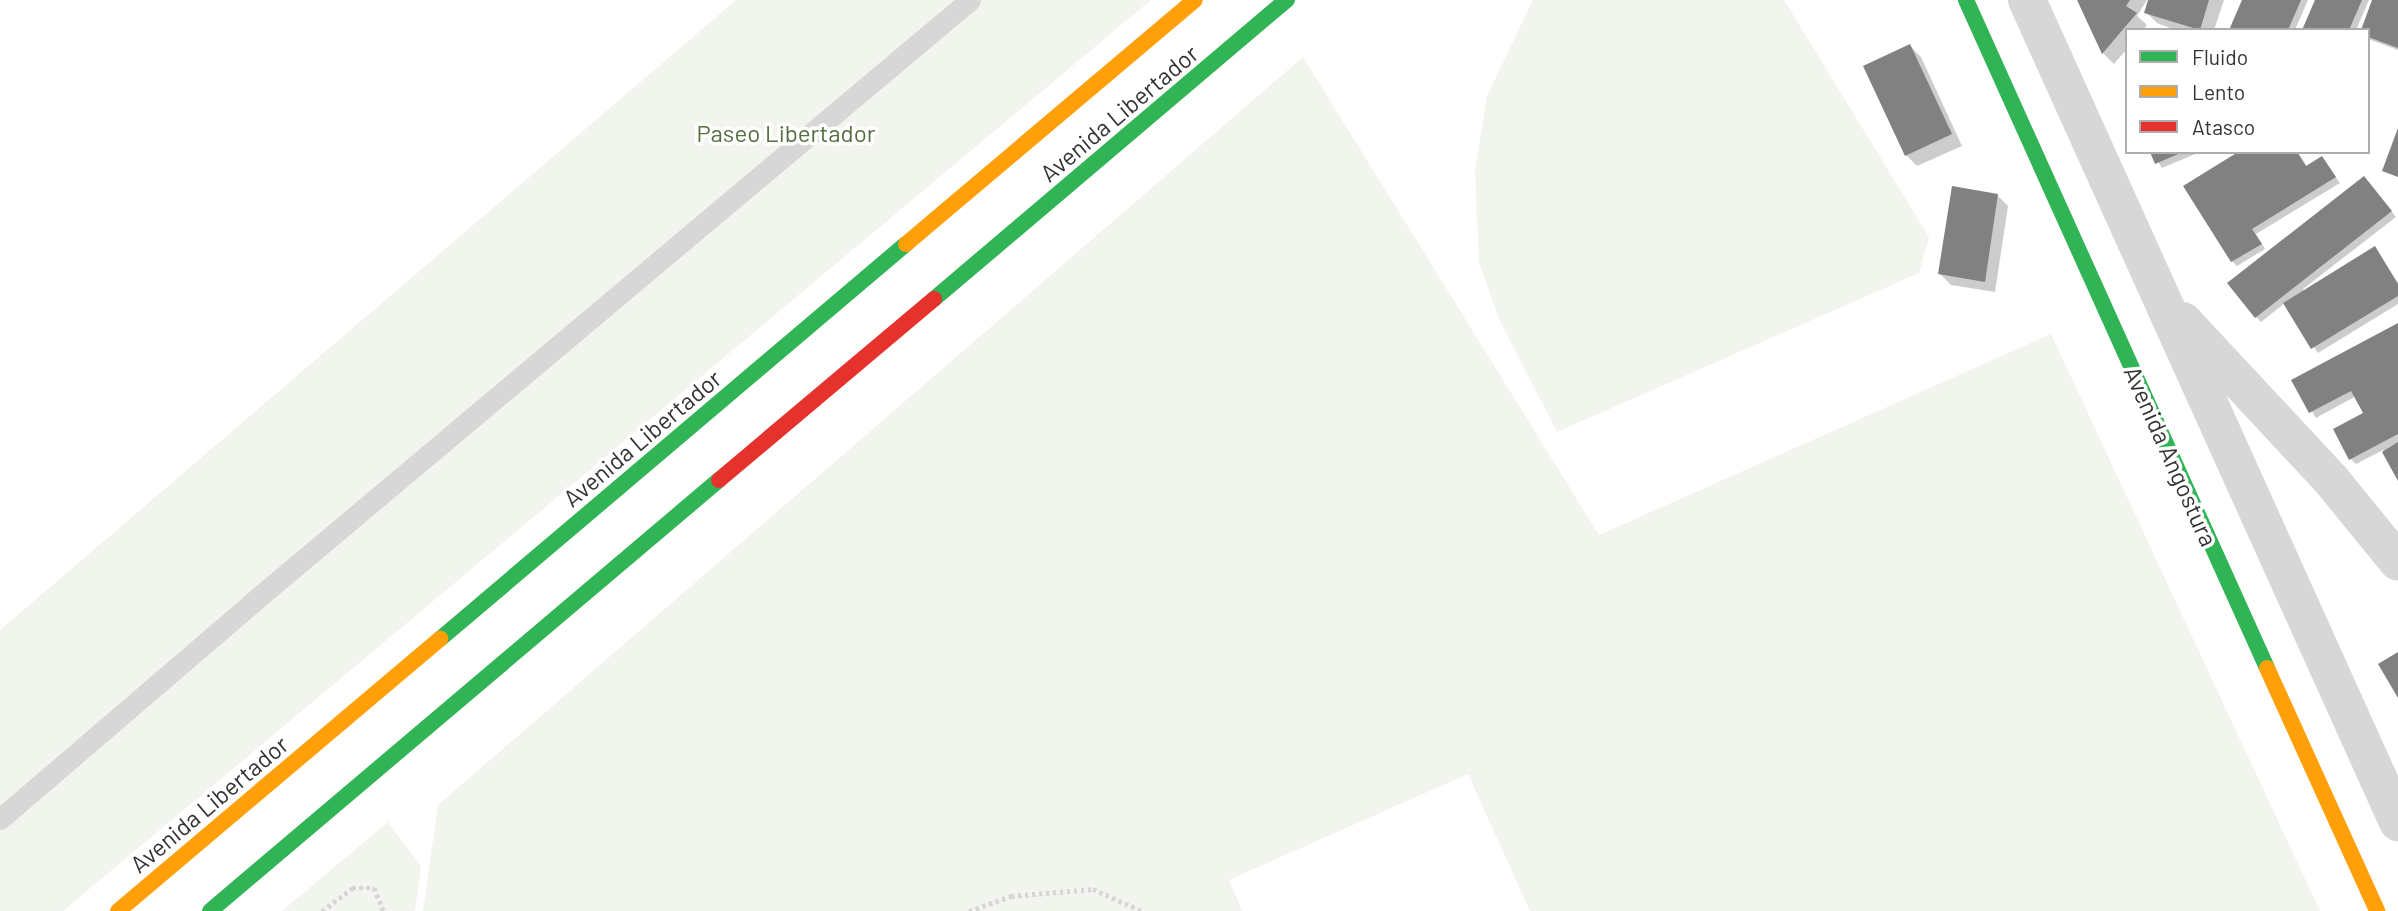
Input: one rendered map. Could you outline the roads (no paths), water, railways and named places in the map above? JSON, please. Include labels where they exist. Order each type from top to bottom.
[{"type":"main road","name":"Avenida Libertador","points":[[118,911],[1195,0]]},
{"type":"main road","name":"Avenida Libertador","points":[[210,911],[1287,0]]},
{"type":"main road","name":"Avenida Angostura","points":[[1966,0],[2377,911]]},
{"type":"street","points":[[2027,0],[2398,822]]},
{"type":"street","points":[[2162,298],[2332,481],[2398,562]]},
{"type":"lane","points":[[0,819],[254,601],[970,0]]},
{"type":"park label","name":"Paseo Libertador","points":[[786,133]]}]
